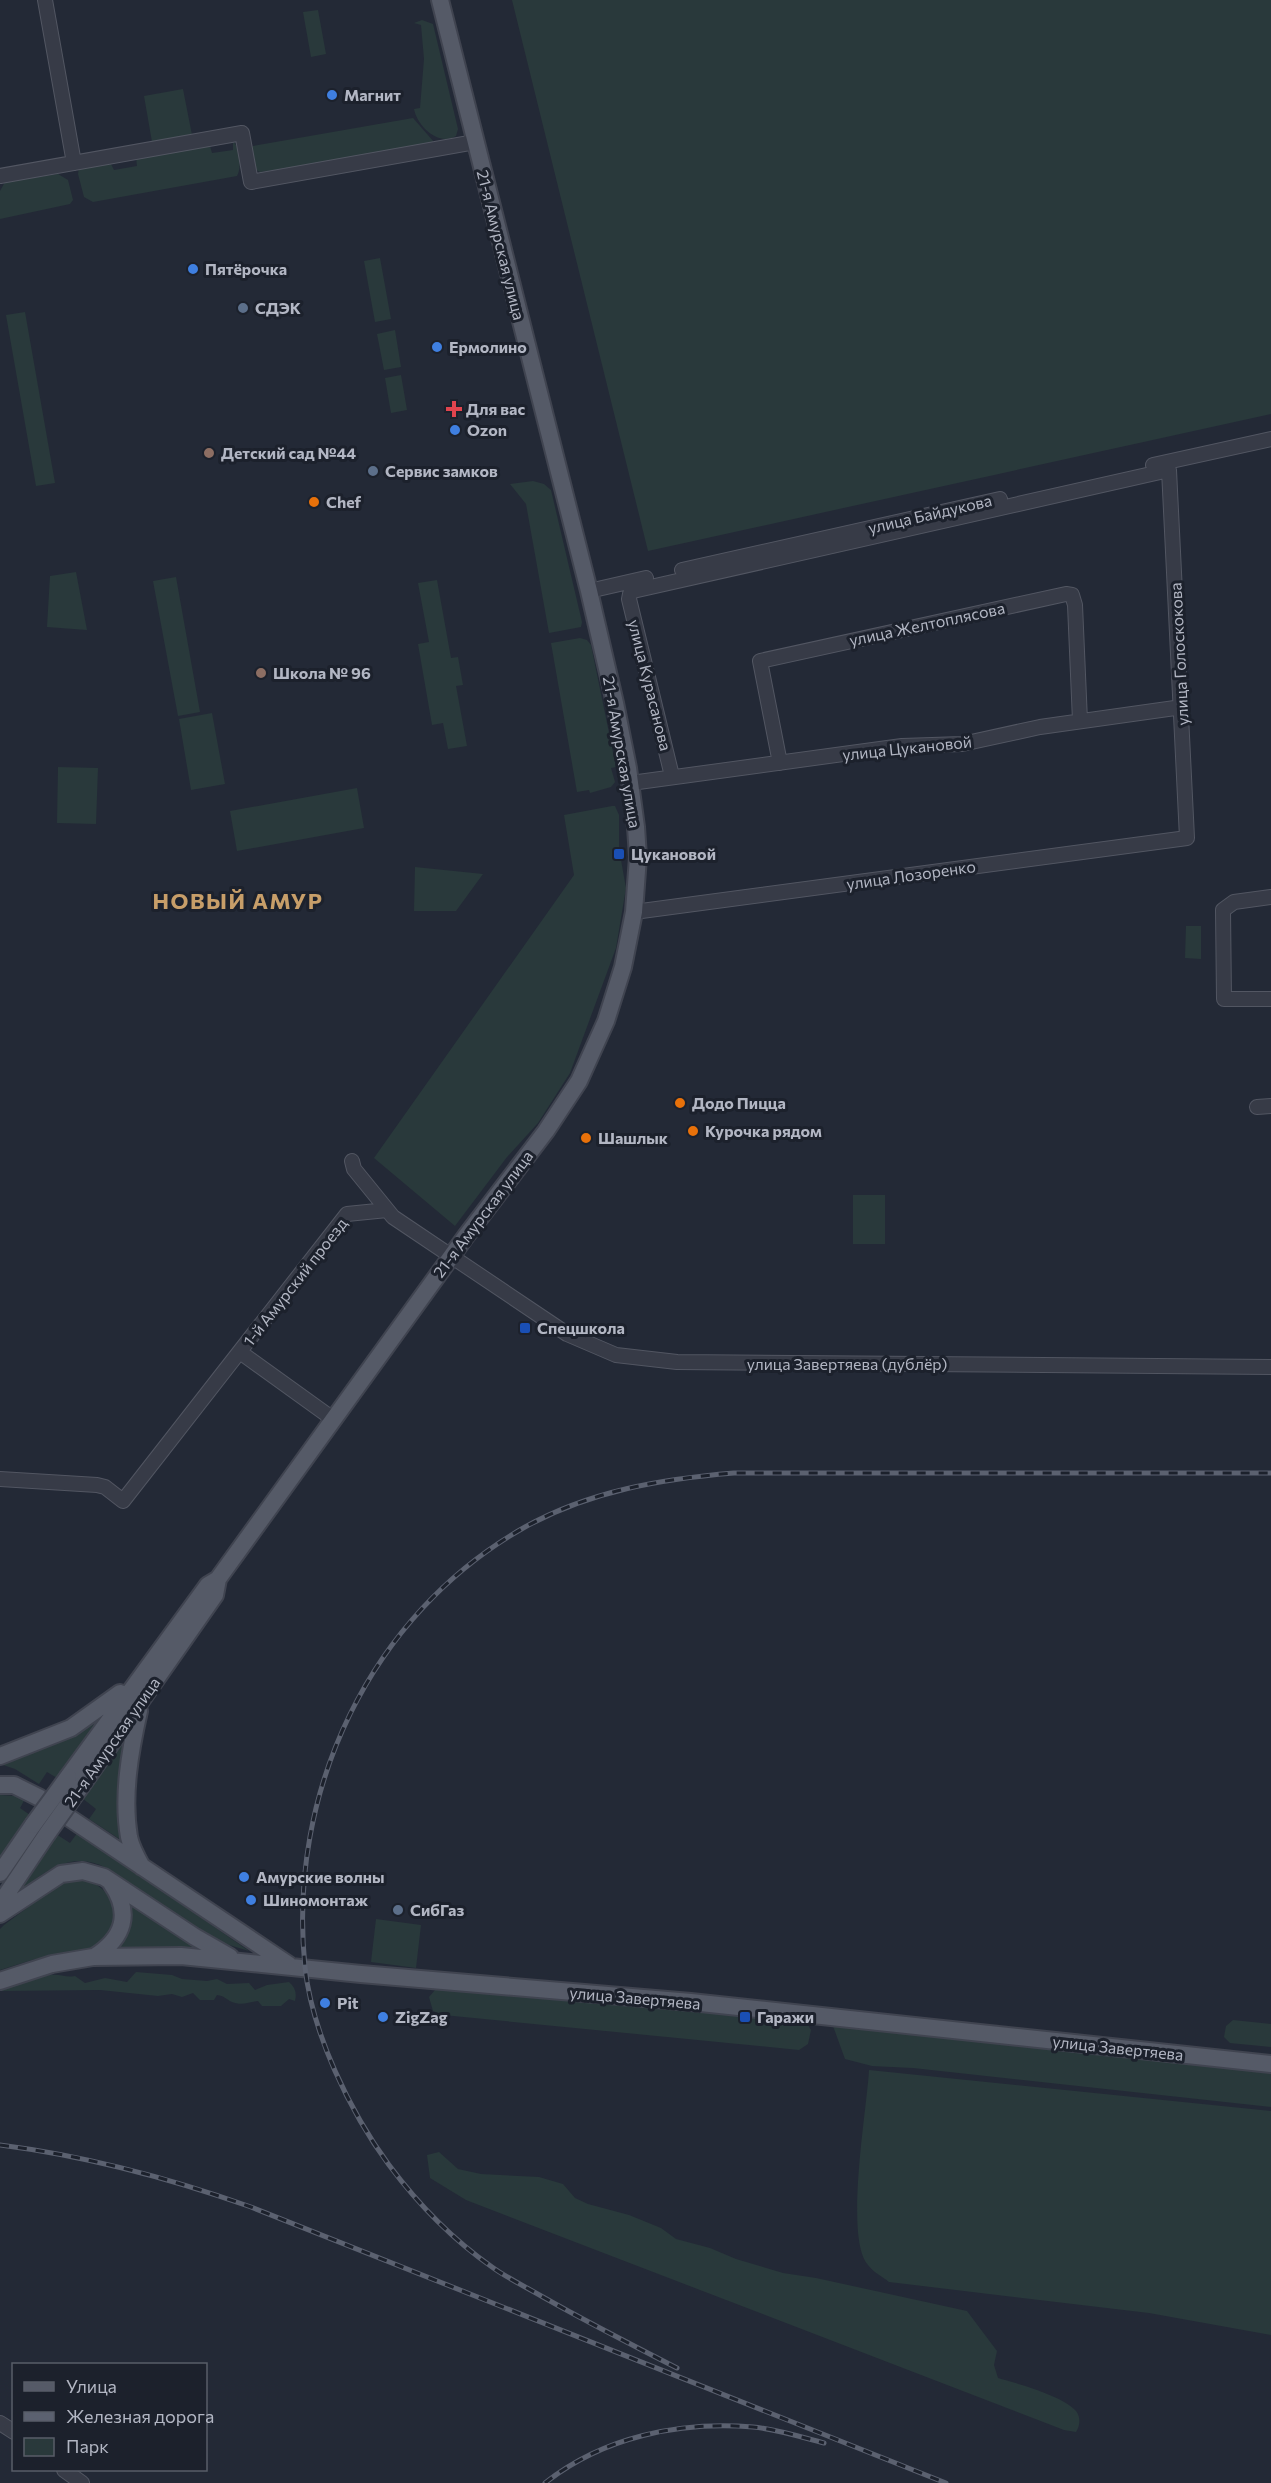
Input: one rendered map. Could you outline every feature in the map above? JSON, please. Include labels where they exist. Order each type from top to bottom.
[{"type":"main road","name":"21-я Амурская улица","points":[[0,1904],[40,1830],[136,1695],[215,1594],[218,1579],[333,1419],[452,1255],[546,1131],[579,1081],[606,1020],[623,967],[634,912],[638,857],[631,783],[589,591],[440,0]]},
{"type":"main road","points":[[0,1756],[65,1731],[96,1712],[122,1691],[136,1695],[129,1769],[128,1819],[129,1838],[142,1868]]},
{"type":"main road","points":[[0,1773],[16,1779],[35,1795],[14,1785],[0,1785]]},
{"type":"main road","points":[[68,1817],[258,1946],[293,1967]]},
{"type":"main road","name":"21-я Амурская улица","points":[[0,1873],[40,1830]]},
{"type":"main road","points":[[0,1914],[54,1878],[68,1872],[90,1872],[111,1882],[229,1956],[251,1963],[258,1957],[258,1946]]},
{"type":"main road","points":[[93,1957],[116,1938],[122,1924],[120,1898],[111,1882]]},
{"type":"main road","name":"улица Завертяева","points":[[0,1981],[52,1964],[93,1957],[169,1955],[691,2002],[1271,2064]]},
{"type":"street","points":[[45,0],[74,163]]},
{"type":"street","points":[[0,176],[242,133],[251,182],[475,142]]},
{"type":"street","name":"улица Байдукова","points":[[589,591],[1271,438]]},
{"type":"street","name":"улица Байдукова","points":[[630,594],[633,591],[1169,470]]},
{"type":"street","name":"улица Голоскокова","points":[[1169,470],[1187,838]]},
{"type":"street","name":"улица Курасанова","points":[[630,594],[672,776]]},
{"type":"street","name":"улица Желтоплясова","points":[[780,763],[760,661],[1066,594],[1072,595],[1075,605],[1080,721]]},
{"type":"street","name":"улица Цукановой","points":[[631,783],[902,746],[962,744],[1040,727],[1182,707]]},
{"type":"street","name":"улица Лозоренко","points":[[634,912],[1187,838]]},
{"type":"street","points":[[1271,897],[1234,902],[1223,910],[1224,999],[1271,999]]},
{"type":"street","points":[[1257,1107],[1271,1106]]},
{"type":"street","name":"улица Завертяева (дублёр)","points":[[352,1161],[354,1169],[387,1210],[431,1244],[452,1255],[567,1334],[616,1355],[701,1363],[1271,1367]]},
{"type":"street","name":"1-й Амурский проезд","points":[[0,1479],[97,1485],[105,1487],[123,1501],[190,1412],[240,1352],[347,1214],[387,1210]]},
{"type":"street","name":"1-й Амурский проезд","points":[[240,1352],[333,1419]]},
{"type":"street","points":[[67,2471],[82,2483]]},
{"type":"green space","points":[[512,0],[1271,0],[1271,414],[648,551]]},
{"type":"green space","points":[[318,10],[326,54],[311,57],[303,12]]},
{"type":"green space","points":[[422,20],[433,24],[458,129],[456,136],[449,139],[436,137],[424,128],[414,109],[420,108],[424,59],[421,25],[414,23]]},
{"type":"green space","points":[[183,89],[192,135],[152,142],[144,96]]},
{"type":"green space","points":[[413,118],[434,142],[277,170],[260,172],[254,169],[249,148],[253,146]]},
{"type":"green space","points":[[233,141],[240,158],[237,176],[93,202],[84,197],[78,174],[79,168],[110,162],[114,170],[137,166],[136,157],[205,144],[210,146],[212,153],[233,150]]},
{"type":"green space","points":[[58,174],[68,180],[73,200],[70,204],[0,219],[0,191],[5,182]]},
{"type":"green space","points":[[380,258],[391,319],[375,322],[364,261]]},
{"type":"green space","points":[[25,312],[55,483],[36,486],[6,315]]},
{"type":"green space","points":[[395,330],[401,367],[384,370],[377,334]]},
{"type":"green space","points":[[401,375],[407,410],[391,413],[385,378]]},
{"type":"green space","points":[[533,481],[544,484],[551,490],[582,622],[581,627],[549,633],[526,504],[510,484]]},
{"type":"green space","points":[[76,572],[87,630],[47,627],[50,576]]},
{"type":"green space","points":[[176,577],[200,712],[178,716],[153,581]]},
{"type":"green space","points":[[437,580],[451,658],[458,657],[463,685],[456,686],[467,746],[448,749],[443,723],[432,725],[418,644],[429,642],[418,583]]},
{"type":"green space","points":[[580,638],[587,640],[591,645],[616,767],[611,768],[615,782],[611,787],[590,793],[589,790],[577,792],[551,643]]},
{"type":"green space","points":[[212,713],[225,784],[191,790],[179,719]]},
{"type":"green space","points":[[58,767],[98,768],[96,824],[57,823]]},
{"type":"green space","points":[[357,788],[364,828],[237,851],[230,811]]},
{"type":"green space","points":[[615,806],[619,815],[619,859],[626,888],[616,948],[570,1073],[538,1123],[507,1157],[455,1226],[374,1158],[574,875],[564,815]]},
{"type":"green space","points":[[415,867],[483,874],[456,911],[414,911]]},
{"type":"green space","points":[[1186,926],[1201,926],[1201,959],[1185,958]]},
{"type":"green space","points":[[853,1195],[885,1195],[885,1244],[853,1244]]},
{"type":"green space","points":[[100,1716],[57,1778],[47,1772],[39,1784],[15,1769],[0,1764]]},
{"type":"green space","points":[[127,1734],[124,1842],[89,1819],[96,1809],[82,1798]]},
{"type":"green space","points":[[0,1795],[25,1799],[20,1808],[30,1815],[0,1859]]},
{"type":"green space","points":[[78,1832],[249,1951],[216,1941],[97,1864],[78,1861],[61,1865],[44,1873],[17,1892],[56,1834],[70,1843]]},
{"type":"green space","points":[[84,1879],[105,1892],[115,1912],[110,1933],[102,1942],[90,1949],[32,1960],[0,1970],[0,1929],[62,1882]]},
{"type":"green space","points":[[128,1901],[206,1954],[113,1952]]},
{"type":"green space","points":[[376,1919],[421,1925],[416,1968],[371,1962]]},
{"type":"green space","points":[[136,1972],[172,1975],[182,1979],[207,1981],[217,1979],[227,1984],[249,1983],[255,1990],[267,1985],[289,1982],[295,1990],[296,1998],[295,2001],[289,1999],[281,2006],[262,2006],[258,2001],[239,2004],[217,1995],[214,2000],[200,2000],[193,1993],[182,1997],[172,1994],[158,1996],[100,1990],[0,1991],[0,1988],[38,1976],[75,1976],[85,1983],[105,1978],[127,1982]]},
{"type":"green space","points":[[455,1989],[805,2020],[811,2030],[808,2044],[799,2050],[443,2015],[433,2011],[429,1997],[435,1990]]},
{"type":"green space","points":[[1233,2020],[1271,2024],[1271,2047],[1230,2043],[1224,2037],[1226,2026]]},
{"type":"green space","points":[[833,2026],[1271,2073],[1271,2107],[913,2068],[872,2066],[845,2059]]},
{"type":"green space","points":[[869,2070],[1271,2111],[1271,2335],[1149,2313],[889,2282],[868,2265],[861,2250],[858,2229],[859,2172]]},
{"type":"green space","points":[[439,2152],[458,2169],[481,2174],[539,2177],[563,2184],[575,2198],[588,2204],[629,2215],[661,2228],[676,2239],[710,2248],[736,2259],[783,2273],[967,2311],[997,2351],[994,2365],[998,2378],[1039,2391],[1070,2405],[1079,2416],[1077,2430],[1076,2432],[1064,2430],[466,2200],[430,2178],[427,2155]]},
{"type":"railway","points":[[677,2368],[510,2279],[449,2233],[412,2193],[374,2144],[347,2096],[324,2045],[309,1992],[305,1967],[303,1901],[310,1837],[326,1774],[350,1714],[383,1658],[423,1608],[470,1564],[525,1527],[575,1504],[653,1483],[734,1473],[1271,1473]]},
{"type":"railway","points":[[0,2145],[64,2155],[127,2169],[251,2207],[946,2483]]},
{"type":"railway","points":[[545,2483],[568,2467],[617,2443],[670,2430],[697,2427],[753,2427],[780,2431],[824,2443]]},
{"type":"place","name":"Магнит","points":[[332,95]]},
{"type":"place","name":"Пятёрочка","points":[[193,269]]},
{"type":"place","name":"СДЭК","points":[[243,308]]},
{"type":"place","name":"Ермолино","points":[[437,347]]},
{"type":"place","name":"Для вас","points":[[454,409]]},
{"type":"place","name":"Ozon","points":[[455,430]]},
{"type":"place","name":"Детский сад №44","points":[[209,453]]},
{"type":"place","name":"Сервис замков","points":[[373,471]]},
{"type":"place","name":"Chef","points":[[314,502]]},
{"type":"place","name":"Школа № 96","points":[[261,673]]},
{"type":"place","name":"Цукановой","points":[[619,854]]},
{"type":"place","name":"Додо Пицца","points":[[680,1103]]},
{"type":"place","name":"Курочка рядом","points":[[693,1131]]},
{"type":"place","name":"Шашлык","points":[[586,1138]]},
{"type":"place","name":"Спецшкола","points":[[525,1328]]},
{"type":"place","name":"Амурские волны","points":[[244,1877]]},
{"type":"place","name":"Шиномонтаж","points":[[251,1900]]},
{"type":"place","name":"СибГаз","points":[[398,1910]]},
{"type":"place","name":"Pit","points":[[325,2003]]},
{"type":"place","name":"ZigZag","points":[[383,2017]]},
{"type":"place","name":"Гаражи","points":[[745,2017]]},
{"type":"district","name":"НОВЫЙ АМУР","points":[[238,901]]}]
